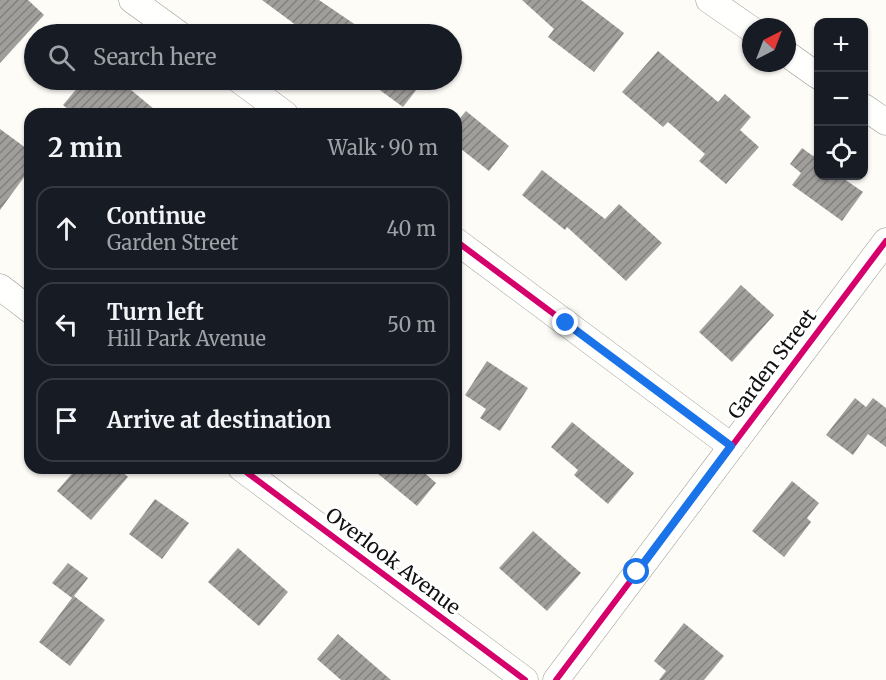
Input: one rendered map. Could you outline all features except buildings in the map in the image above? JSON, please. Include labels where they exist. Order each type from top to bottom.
[{"type":"street","points":[[132,0],[165,24]]},
{"type":"street","points":[[710,0],[742,23]]},
{"type":"street","points":[[796,60],[814,73]]},
{"type":"street","points":[[253,90],[277,108]]},
{"type":"street","points":[[868,110],[886,122]]},
{"type":"street","name":"Garden Street","points":[[556,680],[886,241]]},
{"type":"street","points":[[462,245],[731,446]]},
{"type":"street","points":[[0,287],[24,305]]},
{"type":"street","name":"Overlook Avenue","points":[[249,474],[525,680]]},
{"type":"cycle path","points":[[556,680],[886,241]]},
{"type":"cycle path","points":[[462,245],[731,446]]},
{"type":"cycle path","points":[[249,474],[525,680]]},
{"type":"route","points":[[566,323],[731,446],[637,572]]}]
